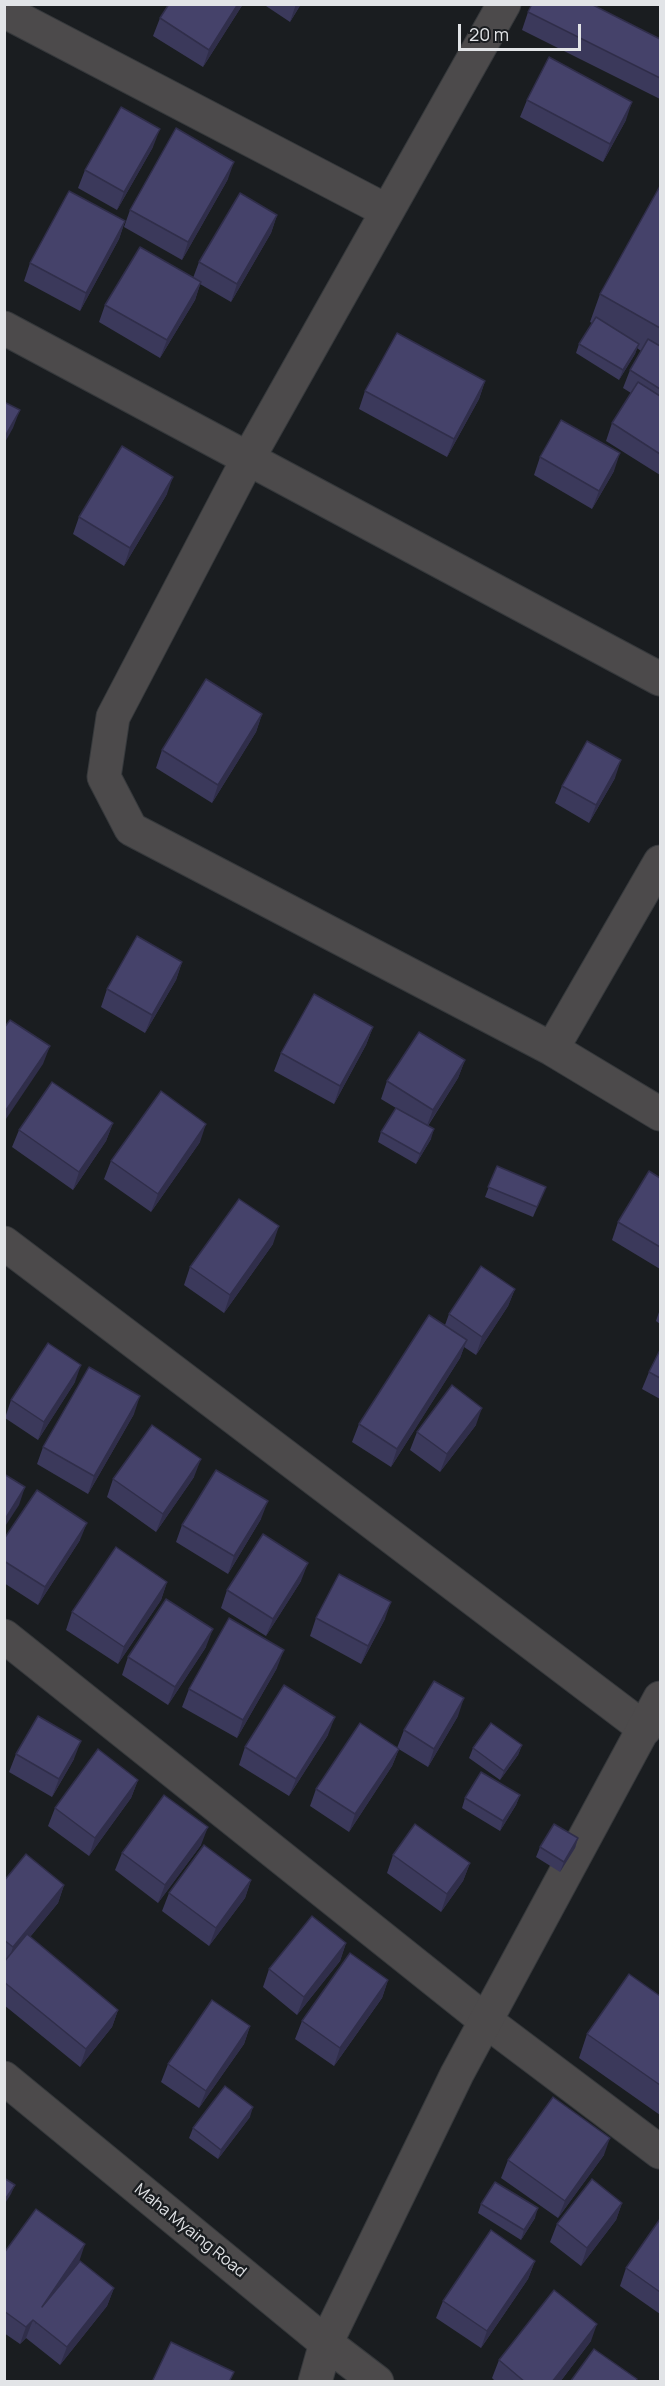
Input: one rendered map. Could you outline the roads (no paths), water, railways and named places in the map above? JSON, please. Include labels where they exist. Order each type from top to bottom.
[{"type":"street","points":[[504,4],[249,457],[113,717],[104,777],[131,829],[552,1049],[660,1114]]},
{"type":"street","points":[[4,11],[387,211]]},
{"type":"street","points":[[4,328],[249,457],[660,679]]},
{"type":"street","points":[[552,1049],[660,862]]},
{"type":"street","points":[[4,1243],[645,1729]]},
{"type":"street","points":[[4,1636],[486,2020],[660,2152]]},
{"type":"street","points":[[315,2382],[326,2343],[457,2074],[660,1698]]},
{"type":"street","name":"Maha Myaing Road","points":[[4,2078],[326,2343],[377,2382]]}]
